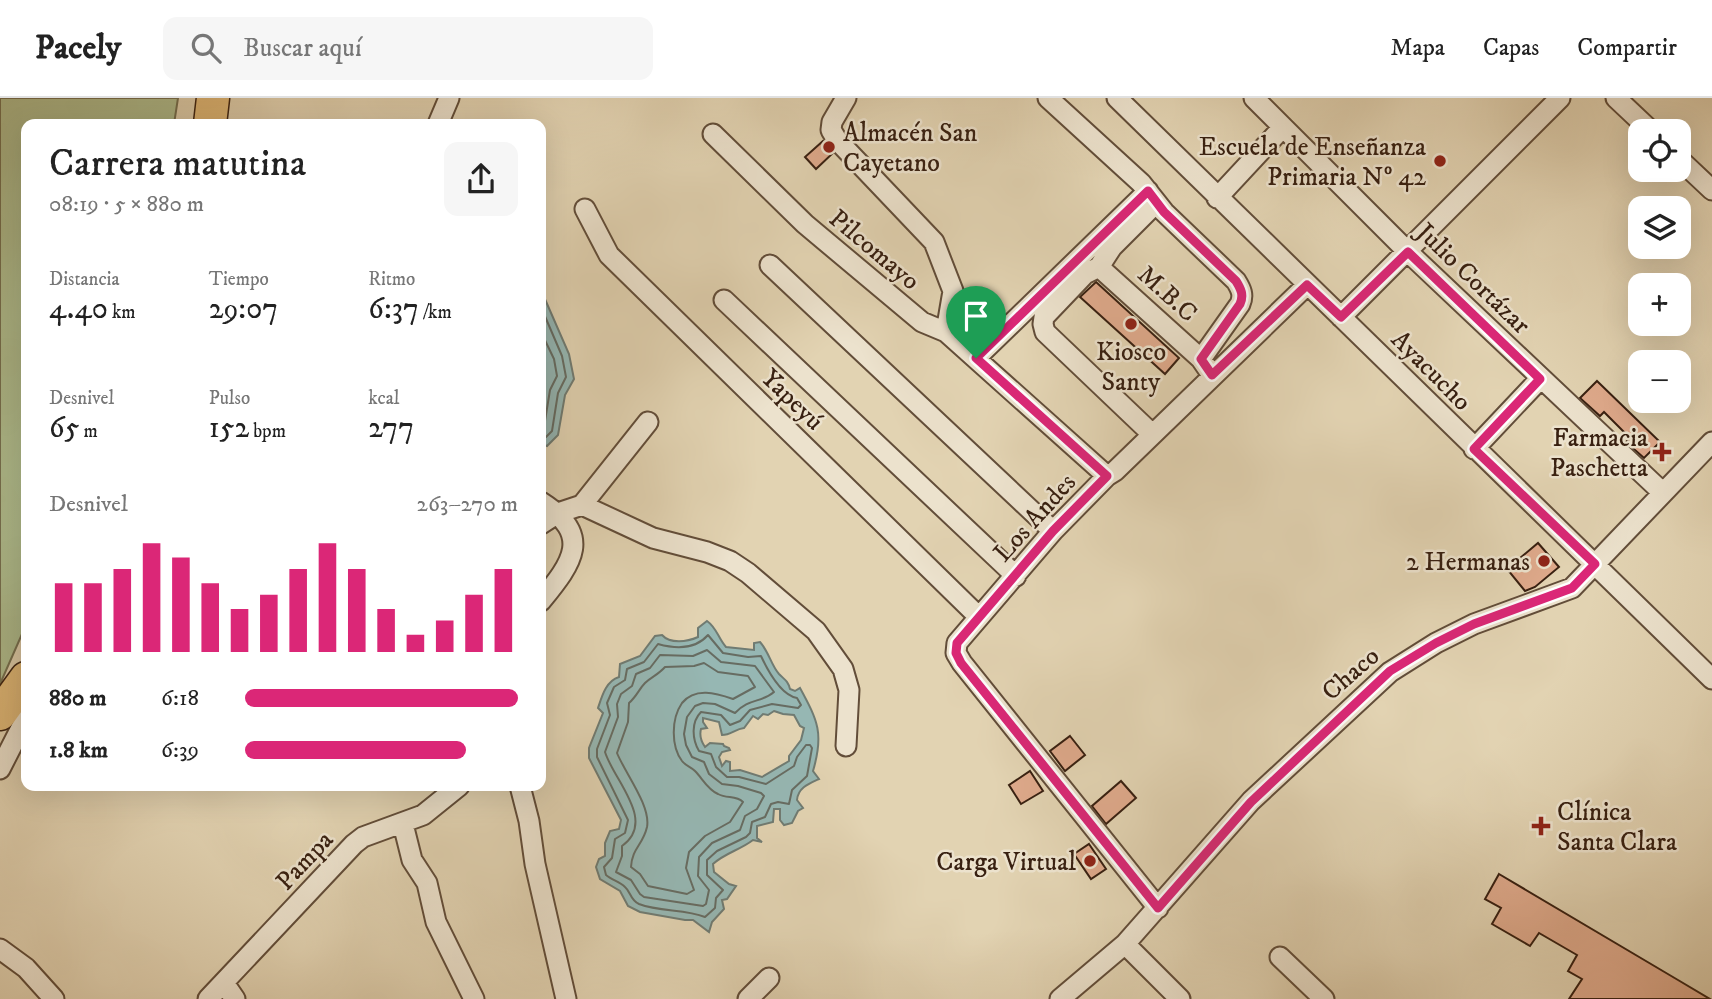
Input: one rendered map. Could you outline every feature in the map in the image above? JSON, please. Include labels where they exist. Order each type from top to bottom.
[{"type":"main road","points":[[211,119],[213,98]]},
{"type":"main road","points":[[0,714],[21,685]]},
{"type":"street","points":[[440,119],[450,98]]},
{"type":"street","points":[[846,98],[832,122],[831,130],[837,140],[934,242],[954,290],[946,332]]},
{"type":"street","points":[[1048,98],[1136,177],[1152,197],[1236,281],[1243,298],[1207,367]]},
{"type":"street","name":"Ayacucho","points":[[1116,98],[1712,679]]},
{"type":"street","name":"Julio Cortázar","points":[[1254,98],[1408,252],[1662,492]]},
{"type":"street","points":[[1341,317],[1560,98]]},
{"type":"street","points":[[1616,98],[1638,119]]},
{"type":"street","points":[[1217,198],[1283,127]]},
{"type":"street","name":"Pilcomayo","points":[[713,134],[805,224],[922,322],[946,332],[1107,476]]},
{"type":"street","points":[[1691,170],[1712,190]]},
{"type":"street","points":[[1152,197],[1099,267],[1085,274],[1045,317],[1043,324],[1045,332],[1152,434]]},
{"type":"street","points":[[976,358],[1152,197]]},
{"type":"street","name":"Yapeyú","points":[[584,209],[609,256],[979,617]]},
{"type":"street","points":[[771,265],[1053,531]]},
{"type":"street","name":"M.B.C","points":[[1099,267],[1207,367]]},
{"type":"street","name":"Los Andes","points":[[1158,908],[961,663],[956,653],[957,643],[1053,531],[1152,434],[1207,367],[1307,285]]},
{"type":"street","points":[[724,300],[1016,576]]},
{"type":"street","points":[[1474,449],[1540,379]]},
{"type":"street","points":[[546,521],[558,513],[582,505],[648,422]]},
{"type":"street","name":"Chaco","points":[[1060,999],[1125,944],[1251,802],[1390,671],[1426,648],[1474,624],[1572,588],[1712,442]]},
{"type":"street","points":[[546,505],[558,513],[571,530],[573,552],[569,563],[546,594]]},
{"type":"street","points":[[582,505],[653,538],[730,561],[816,631],[843,669],[849,690],[846,746]]},
{"type":"street","points":[[0,769],[21,729]]},
{"type":"street","name":"Pampa","points":[[208,999],[230,991],[354,844],[363,837],[423,815],[453,791]]},
{"type":"street","points":[[521,791],[530,821],[535,864],[564,998]]},
{"type":"street","points":[[402,824],[412,860],[427,883],[436,922],[474,999]]},
{"type":"street","points":[[1125,944],[1180,999]]},
{"type":"street","points":[[0,949],[26,968],[54,999]]},
{"type":"street","points":[[1280,957],[1324,999]]},
{"type":"street","points":[[748,999],[769,978]]},
{"type":"green space","points":[[0,98],[178,98],[175,119],[21,119],[21,636],[0,684]]},
{"type":"water","points":[[546,301],[569,354],[574,379],[565,395],[558,435],[547,446]]},
{"type":"water","points":[[707,621],[726,647],[754,650],[754,643],[760,642],[790,689],[795,691],[800,688],[815,719],[818,737],[813,771],[819,779],[799,792],[797,800],[803,808],[798,811],[792,823],[784,825],[780,820],[780,809],[774,809],[773,822],[757,826],[757,838],[762,842],[753,840],[713,864],[714,872],[736,886],[727,899],[722,900],[724,909],[712,922],[709,932],[693,920],[640,912],[628,906],[620,891],[600,879],[596,867],[599,859],[605,856],[605,843],[610,831],[619,829],[621,820],[589,758],[589,748],[603,713],[598,708],[608,685],[619,677],[620,664],[640,656],[655,636],[662,635],[674,641],[689,640],[698,637],[698,628]],"holes":[[[774,711],[794,715],[804,728],[801,740],[789,756],[789,761],[762,777],[740,770],[730,771],[730,762],[726,761],[722,766],[719,757],[722,752],[730,750],[729,748],[723,744],[710,743],[705,747],[701,738],[701,729],[707,728],[703,718],[719,722],[722,735],[744,728],[753,716],[758,719],[763,714],[768,715]]]},
{"type":"building","points":[[823,141],[833,153],[816,169],[805,157]]},
{"type":"building","points":[[1096,282],[1179,358],[1165,374],[1080,297]]},
{"type":"building","points":[[1597,381],[1660,442],[1644,458],[1626,442],[1630,438],[1604,412],[1600,416],[1580,398]]},
{"type":"building","points":[[1538,543],[1559,567],[1535,587],[1525,591],[1507,569]]},
{"type":"building","points":[[1070,736],[1085,755],[1065,771],[1050,751]]},
{"type":"building","points":[[1030,771],[1043,791],[1021,804],[1009,785]]},
{"type":"building","points":[[1121,781],[1136,798],[1106,824],[1092,806]]},
{"type":"building","name":"Carga Virtual","points":[[1089,844],[1106,869],[1091,879],[1074,854]]},
{"type":"building","points":[[1499,874],[1710,999],[1569,999],[1582,979],[1568,971],[1577,955],[1539,933],[1530,946],[1492,924],[1501,908],[1485,899]]},
{"type":"place","name":"Almacén San Cayetano","points":[[829,147]]},
{"type":"place","name":"Escuela de Enseñanza Primaria Nº 42","points":[[1440,161]]},
{"type":"place","name":"Kiosco Santy","points":[[1131,324]]},
{"type":"place","name":"Farmacia Paschetta","points":[[1662,452]]},
{"type":"place","name":"2 Hermanas","points":[[1544,561]]},
{"type":"place","name":"Clínica Santa Clara","points":[[1541,826]]},
{"type":"place","name":"Carga Virtual","points":[[1090,861]]},
{"type":"route","points":[[1148,191],[1164,212],[1236,281],[1241,290],[1243,298],[1240,304],[1201,359],[1212,375],[1307,285],[1341,317],[1408,252],[1540,379],[1474,449],[1595,564],[1572,588],[1474,624],[1390,671],[1356,700],[1251,802],[1158,908],[961,663],[956,653],[957,643],[979,617],[1053,531],[1107,476],[976,358],[1148,191]]}]
